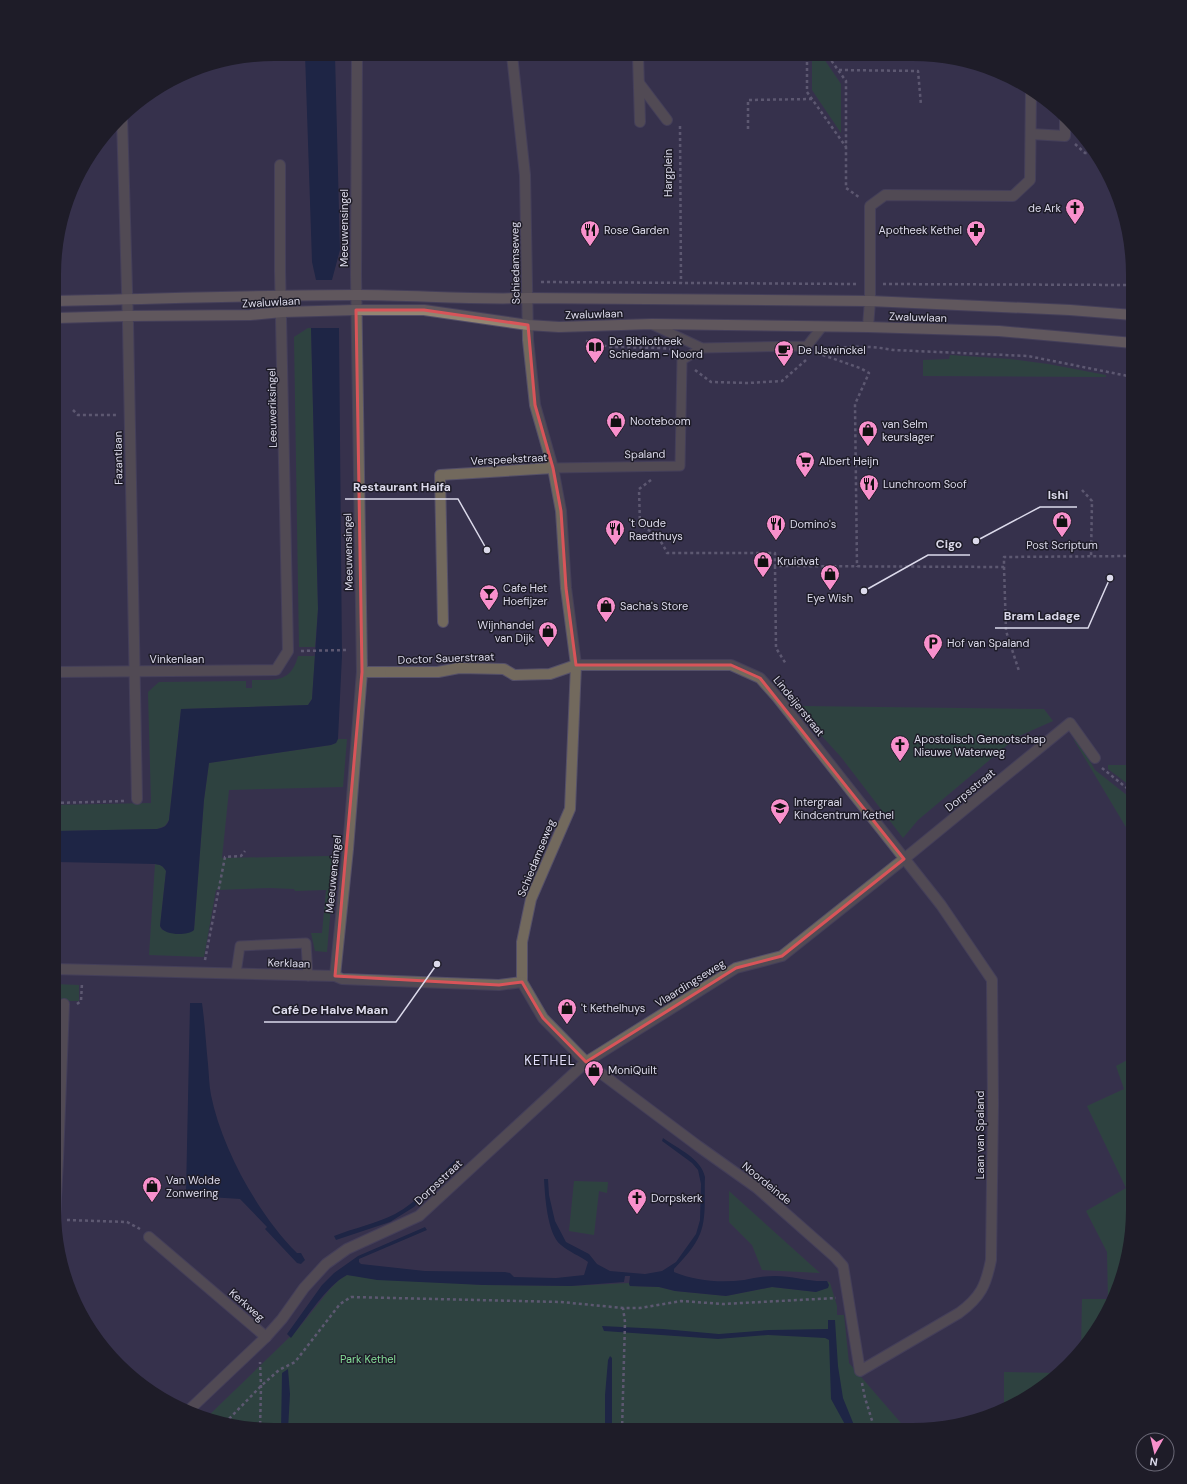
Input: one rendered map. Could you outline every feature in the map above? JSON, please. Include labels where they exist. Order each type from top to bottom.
[{"type":"main road","name":"Zwaluwlaan","points":[[61,301],[407,295],[456,298],[870,301],[1070,310],[1126,314]]},
{"type":"main road","name":"Zwaluwlaan","points":[[61,318],[250,315],[282,312],[356,310],[424,310],[528,325],[559,327],[652,324],[822,328],[868,327],[999,331],[1126,342]]},
{"type":"street","name":"Meeuwensingel","points":[[335,976],[348,849],[362,672],[356,310],[357,61]]},
{"type":"street","name":"Schiedamseweg","points":[[513,61],[525,175],[528,340],[535,405],[553,468]]},
{"type":"street","points":[[638,61],[640,122]]},
{"type":"street","points":[[639,83],[667,120]]},
{"type":"street","points":[[868,327],[870,301],[870,206],[885,195],[1013,196],[1030,180],[1032,98]]},
{"type":"street","name":"Fazantlaan","points":[[122,124],[137,799]]},
{"type":"street","points":[[1031,134],[1065,136],[1065,124]]},
{"type":"street","name":"Leeuweriksingel","points":[[280,165],[288,651]]},
{"type":"street","name":"Verspeekstraat","points":[[443,622],[440,475],[553,468],[561,511],[566,588],[576,665]]},
{"type":"street","name":"Vinkenlaan","points":[[61,672],[276,670],[288,651]]},
{"type":"street","name":"Lindeijerstraat","points":[[576,665],[731,664],[760,678],[777,697],[904,859]]},
{"type":"street","name":"Schiedamseweg","points":[[522,982],[522,942],[531,899],[570,809],[576,665]]},
{"type":"street","name":"Doctor Sauerstraat","points":[[362,672],[438,672],[466,668],[504,669],[514,675],[550,674],[576,665]]},
{"type":"street","name":"Dorpsstraat","points":[[904,859],[1070,723],[1095,758]]},
{"type":"street","name":"Vlaardingseweg","points":[[586,1062],[736,968],[782,956],[904,859]]},
{"type":"street","name":"Laan van Spaland","points":[[860,1370],[959,1313],[971,1304],[980,1294],[987,1279],[991,1260],[992,980],[941,906],[904,859]]},
{"type":"street","name":"Kerklaan","points":[[61,968],[335,976],[342,979],[500,985],[522,982]]},
{"type":"street","points":[[522,982],[543,1018],[586,1062]]},
{"type":"street","points":[[61,1047],[64,1004]]},
{"type":"street","name":"Dorpsstraat","points":[[266,1337],[282,1319],[304,1288],[326,1264],[346,1249],[385,1233],[419,1216],[586,1062]]},
{"type":"street","name":"Noordeinde","points":[[586,1062],[757,1188],[835,1257],[843,1266],[860,1370]]},
{"type":"street","name":"Kerkweg","points":[[149,1237],[266,1337],[192,1407]]},
{"type":"lane","points":[[652,324],[702,348],[807,346],[822,328]]},
{"type":"lane","name":"Spaland","points":[[553,468],[680,466],[682,360],[702,348]]},
{"type":"lane","points":[[236,973],[240,946],[306,943],[308,976]]},
{"type":"path","points":[[807,61],[807,92],[846,147]]},
{"type":"path","points":[[832,61],[846,81],[846,188],[870,206]]},
{"type":"path","points":[[838,70],[918,71],[921,105]]},
{"type":"path","points":[[748,129],[748,100],[812,98]]},
{"type":"path","name":"Hargplein","points":[[667,120],[680,122],[681,283]]},
{"type":"path","points":[[1065,136],[1085,153],[1088,153]]},
{"type":"path","points":[[870,284],[1126,285]]},
{"type":"path","points":[[857,568],[855,404],[870,373],[815,352],[838,348],[876,346],[893,350],[1028,356],[1126,376]]},
{"type":"path","points":[[782,381],[809,357]]},
{"type":"path","points":[[72,410],[78,415],[129,414]]},
{"type":"path","points":[[653,466],[653,479],[639,489],[640,525],[651,530],[663,542],[667,553],[775,553],[776,648],[786,664]]},
{"type":"path","points":[[1082,490],[1092,501],[1091,557]]},
{"type":"path","points":[[1019,671],[1006,631],[1004,557],[1126,556]]},
{"type":"path","points":[[775,566],[857,568],[1004,567]]},
{"type":"path","points":[[304,651],[353,650]]},
{"type":"path","points":[[1095,758],[1104,771],[1126,788]]},
{"type":"path","points":[[61,803],[137,801],[137,799]]},
{"type":"path","points":[[203,973],[225,857],[241,856],[246,852]]},
{"type":"path","points":[[64,1004],[76,1004],[81,1001],[82,969]]},
{"type":"path","points":[[61,1217],[66,1220],[127,1222],[137,1227],[149,1237]]},
{"type":"path","points":[[229,1418],[279,1370],[295,1362],[340,1304],[351,1298],[561,1302],[623,1308],[640,1308],[681,1301],[723,1304],[848,1298]]},
{"type":"path","points":[[622,1423],[625,1335],[623,1308]]},
{"type":"path","points":[[252,1351],[260,1360],[260,1423]]},
{"type":"path","points":[[860,1370],[864,1398],[873,1423]]},
{"type":"highlighted area","points":[[356,310],[424,310],[528,325],[535,405],[553,468],[561,511],[566,588],[576,665],[731,665],[760,678],[904,859],[782,956],[736,968],[586,1062],[543,1018],[522,982],[499,985],[335,976],[362,672]]},
{"type":"green space","points":[[812,61],[825,61],[841,84],[841,133],[812,90]]},
{"type":"green space","points":[[308,328],[311,328],[318,609],[315,647],[299,647],[294,337]]},
{"type":"green space","points":[[950,355],[1010,359],[1048,364],[1106,375],[1106,377],[923,376],[923,360],[949,359]]},
{"type":"green space","points":[[298,656],[315,656],[312,699],[308,705],[181,709],[169,820],[165,826],[157,829],[61,831],[61,805],[151,803],[148,692],[159,682],[246,681],[246,688],[252,688],[252,680],[275,680],[281,678],[291,671]]},
{"type":"green space","points":[[801,706],[1044,709],[1053,721],[1017,737],[918,820],[903,838],[841,757],[798,710]]},
{"type":"green space","points":[[1077,738],[1095,770],[1126,794],[1126,827],[1074,740]]},
{"type":"green space","points":[[338,739],[347,739],[343,787],[229,790],[222,858],[329,856],[335,859],[327,952],[315,951],[311,933],[322,933],[326,890],[295,891],[294,889],[270,888],[216,890],[204,957],[149,955],[155,864],[162,866],[166,871],[160,926],[162,930],[194,930],[204,800],[209,763],[331,745],[336,743]]},
{"type":"green space","points":[[1108,765],[1126,765],[1126,783],[1108,769]]},
{"type":"green space","points":[[61,984],[79,985],[79,1001],[61,1001]]},
{"type":"green space","points":[[1126,1061],[1126,1188],[1087,1106],[1124,1089],[1116,1066]]},
{"type":"green space","points":[[574,1181],[608,1182],[607,1193],[599,1191],[594,1235],[569,1231]]},
{"type":"green space","points":[[1126,1188],[1126,1224],[1122,1252],[1115,1278],[1108,1296],[1107,1252],[1086,1211]]},
{"type":"green space","points":[[729,1191],[820,1273],[762,1270],[752,1245],[729,1222]]},
{"type":"green space","name":"Park Kethel","points":[[347,1275],[483,1285],[571,1286],[629,1283],[630,1286],[659,1287],[675,1291],[726,1296],[772,1287],[816,1292],[829,1285],[827,1281],[830,1283],[837,1306],[837,1315],[844,1315],[849,1363],[901,1423],[260,1423],[232,1419],[211,1413],[298,1329],[339,1280]]},
{"type":"green space","points":[[1082,1299],[1106,1299],[1081,1341]]},
{"type":"green space","points":[[1004,1372],[1050,1373],[1031,1387],[1004,1402]]},
{"type":"water","points":[[305,61],[335,61],[340,250],[332,280],[316,280],[312,262]]},
{"type":"water","points":[[311,328],[339,328],[342,656],[338,739],[336,743],[209,763],[204,800],[194,930],[191,932],[176,934],[166,932],[160,926],[166,871],[160,865],[61,862],[61,831],[157,829],[166,825],[169,820],[181,709],[308,705],[312,699],[318,609]]},
{"type":"water","points":[[190,1003],[202,1003],[210,1091],[216,1116],[224,1137],[244,1180],[256,1200],[283,1237],[297,1253],[301,1253],[305,1260],[301,1264],[297,1263],[265,1229],[267,1227],[240,1199],[194,1196],[186,1193]]},
{"type":"water","points":[[663,1138],[694,1159],[703,1170],[705,1177],[704,1220],[700,1234],[695,1244],[674,1269],[674,1272],[699,1279],[717,1281],[735,1281],[759,1277],[782,1276],[814,1281],[827,1281],[829,1285],[828,1288],[816,1292],[772,1287],[726,1296],[675,1291],[659,1287],[630,1286],[630,1276],[625,1276],[624,1282],[571,1286],[483,1285],[377,1280],[347,1275],[339,1280],[324,1295],[291,1338],[287,1334],[322,1285],[334,1273],[358,1256],[425,1227],[427,1230],[359,1259],[359,1262],[361,1264],[425,1271],[505,1272],[510,1273],[514,1277],[556,1278],[584,1275],[588,1262],[567,1250],[556,1240],[548,1214],[544,1179],[548,1179],[549,1195],[555,1221],[566,1242],[589,1254],[597,1264],[610,1271],[645,1274],[662,1271],[676,1262],[696,1234],[700,1220],[701,1184],[698,1170],[692,1163],[662,1141]]},
{"type":"water","points":[[456,1159],[459,1162],[414,1207],[390,1222],[336,1240],[334,1236],[380,1221],[395,1214],[412,1203]]},
{"type":"water","points":[[828,1320],[835,1320],[838,1366],[843,1398],[853,1423],[844,1423],[831,1399],[829,1340],[825,1338],[768,1335],[718,1339],[604,1331],[602,1326],[719,1334],[769,1330],[828,1329]]},
{"type":"water","points":[[610,1356],[612,1358],[612,1423],[605,1423],[605,1395],[608,1360]]},
{"type":"water","points":[[288,1369],[290,1394],[288,1423],[281,1423],[282,1373]]},
{"type":"place","name":"de Ark","points":[[1075,225]]},
{"type":"place","name":"Rose Garden","points":[[590,247]]},
{"type":"place","name":"Apotheek Kethel","points":[[976,247]]},
{"type":"place","name":"De Bibliotheek Schiedam - Noord","points":[[595,364]]},
{"type":"place","name":"De IJswinckel","points":[[784,367]]},
{"type":"place","name":"Nooteboom","points":[[616,438]]},
{"type":"place","name":"van Selm keurslager","points":[[868,447]]},
{"type":"place","name":"Albert Heijn","points":[[805,478]]},
{"type":"place","name":"Lunchroom Soof","points":[[869,501]]},
{"type":"place","name":"Post Scriptum","points":[[1062,538]]},
{"type":"place","name":"Domino's","points":[[776,541]]},
{"type":"place","name":"Ishi","points":[[976,541]]},
{"type":"place","name":"'t Oude Raedthuys","points":[[615,546]]},
{"type":"place","name":"Restaurant Haifa","points":[[487,550]]},
{"type":"place","name":"Kruidvat","points":[[763,578]]},
{"type":"place","name":"Bram Ladage","points":[[1110,578]]},
{"type":"place","name":"Eye Wish","points":[[830,591]]},
{"type":"place","name":"Cigo","points":[[864,591]]},
{"type":"place","name":"Cafe Het Hoefijzer","points":[[489,611]]},
{"type":"place","name":"Sacha's Store","points":[[606,623]]},
{"type":"place","name":"Wijnhandel van Dijk","points":[[548,648]]},
{"type":"place","name":"Hof van Spaland","points":[[933,660]]},
{"type":"place","name":"Apostolisch Genootschap Nieuwe Waterweg","points":[[900,762]]},
{"type":"place","name":"Intergraal Kindcentrum Kethel","points":[[780,825]]},
{"type":"place","name":"Café De Halve Maan","points":[[437,964]]},
{"type":"place","name":"'t Kethelhuys","points":[[567,1025]]},
{"type":"place","name":"MoniQuilt","points":[[594,1087]]},
{"type":"place","name":"Van Wolde Zonwering","points":[[152,1203]]},
{"type":"place","name":"Dorpskerk","points":[[637,1215]]},
{"type":"district","name":"KETHEL","points":[[550,1060]]}]
